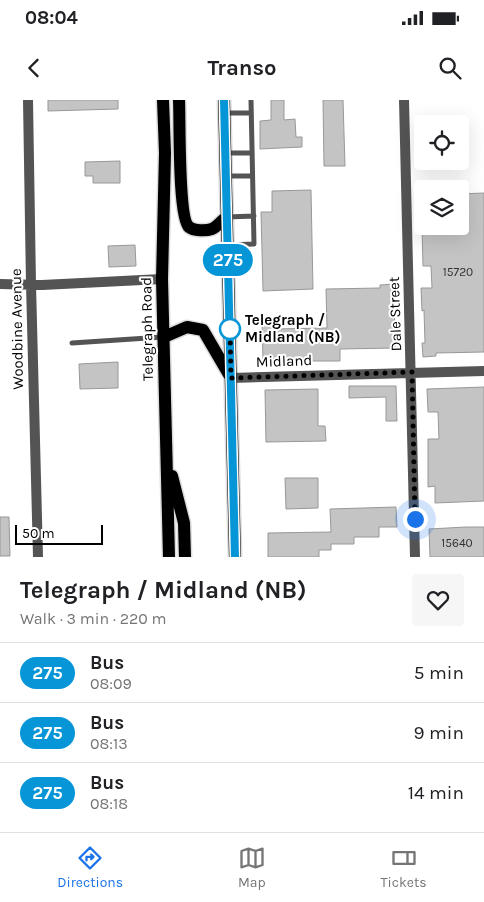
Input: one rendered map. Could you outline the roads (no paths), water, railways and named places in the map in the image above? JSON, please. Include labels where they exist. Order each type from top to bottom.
[{"type":"main road","name":"Telegraph Road","points":[[163,100],[165,153],[162,279],[169,557]]},
{"type":"main road","points":[[179,100],[181,195],[184,220],[187,226],[193,229],[204,230],[212,229],[227,217]]},
{"type":"main road","points":[[224,106],[235,557]]},
{"type":"main road","points":[[164,337],[187,327],[203,330],[231,378]]},
{"type":"main road","points":[[166,452],[184,523],[185,557]]},
{"type":"street","name":"Woodbine Avenue","points":[[28,100],[38,557]]},
{"type":"street","name":"Dale Street","points":[[404,100],[415,557]]},
{"type":"street","points":[[0,284],[162,279]]},
{"type":"street","name":"Midland","points":[[231,378],[484,371]]},
{"type":"lane","points":[[228,245],[254,244],[251,100]]},
{"type":"lane","points":[[224,106],[251,113]]},
{"type":"lane","points":[[225,153],[252,153]]},
{"type":"lane","points":[[226,176],[252,176]]},
{"type":"lane","points":[[227,217],[254,216]]},
{"type":"lane","points":[[72,343],[164,337]]},
{"type":"place","name":"Telegraph / Midland (NB)","points":[[230,329]]}]
